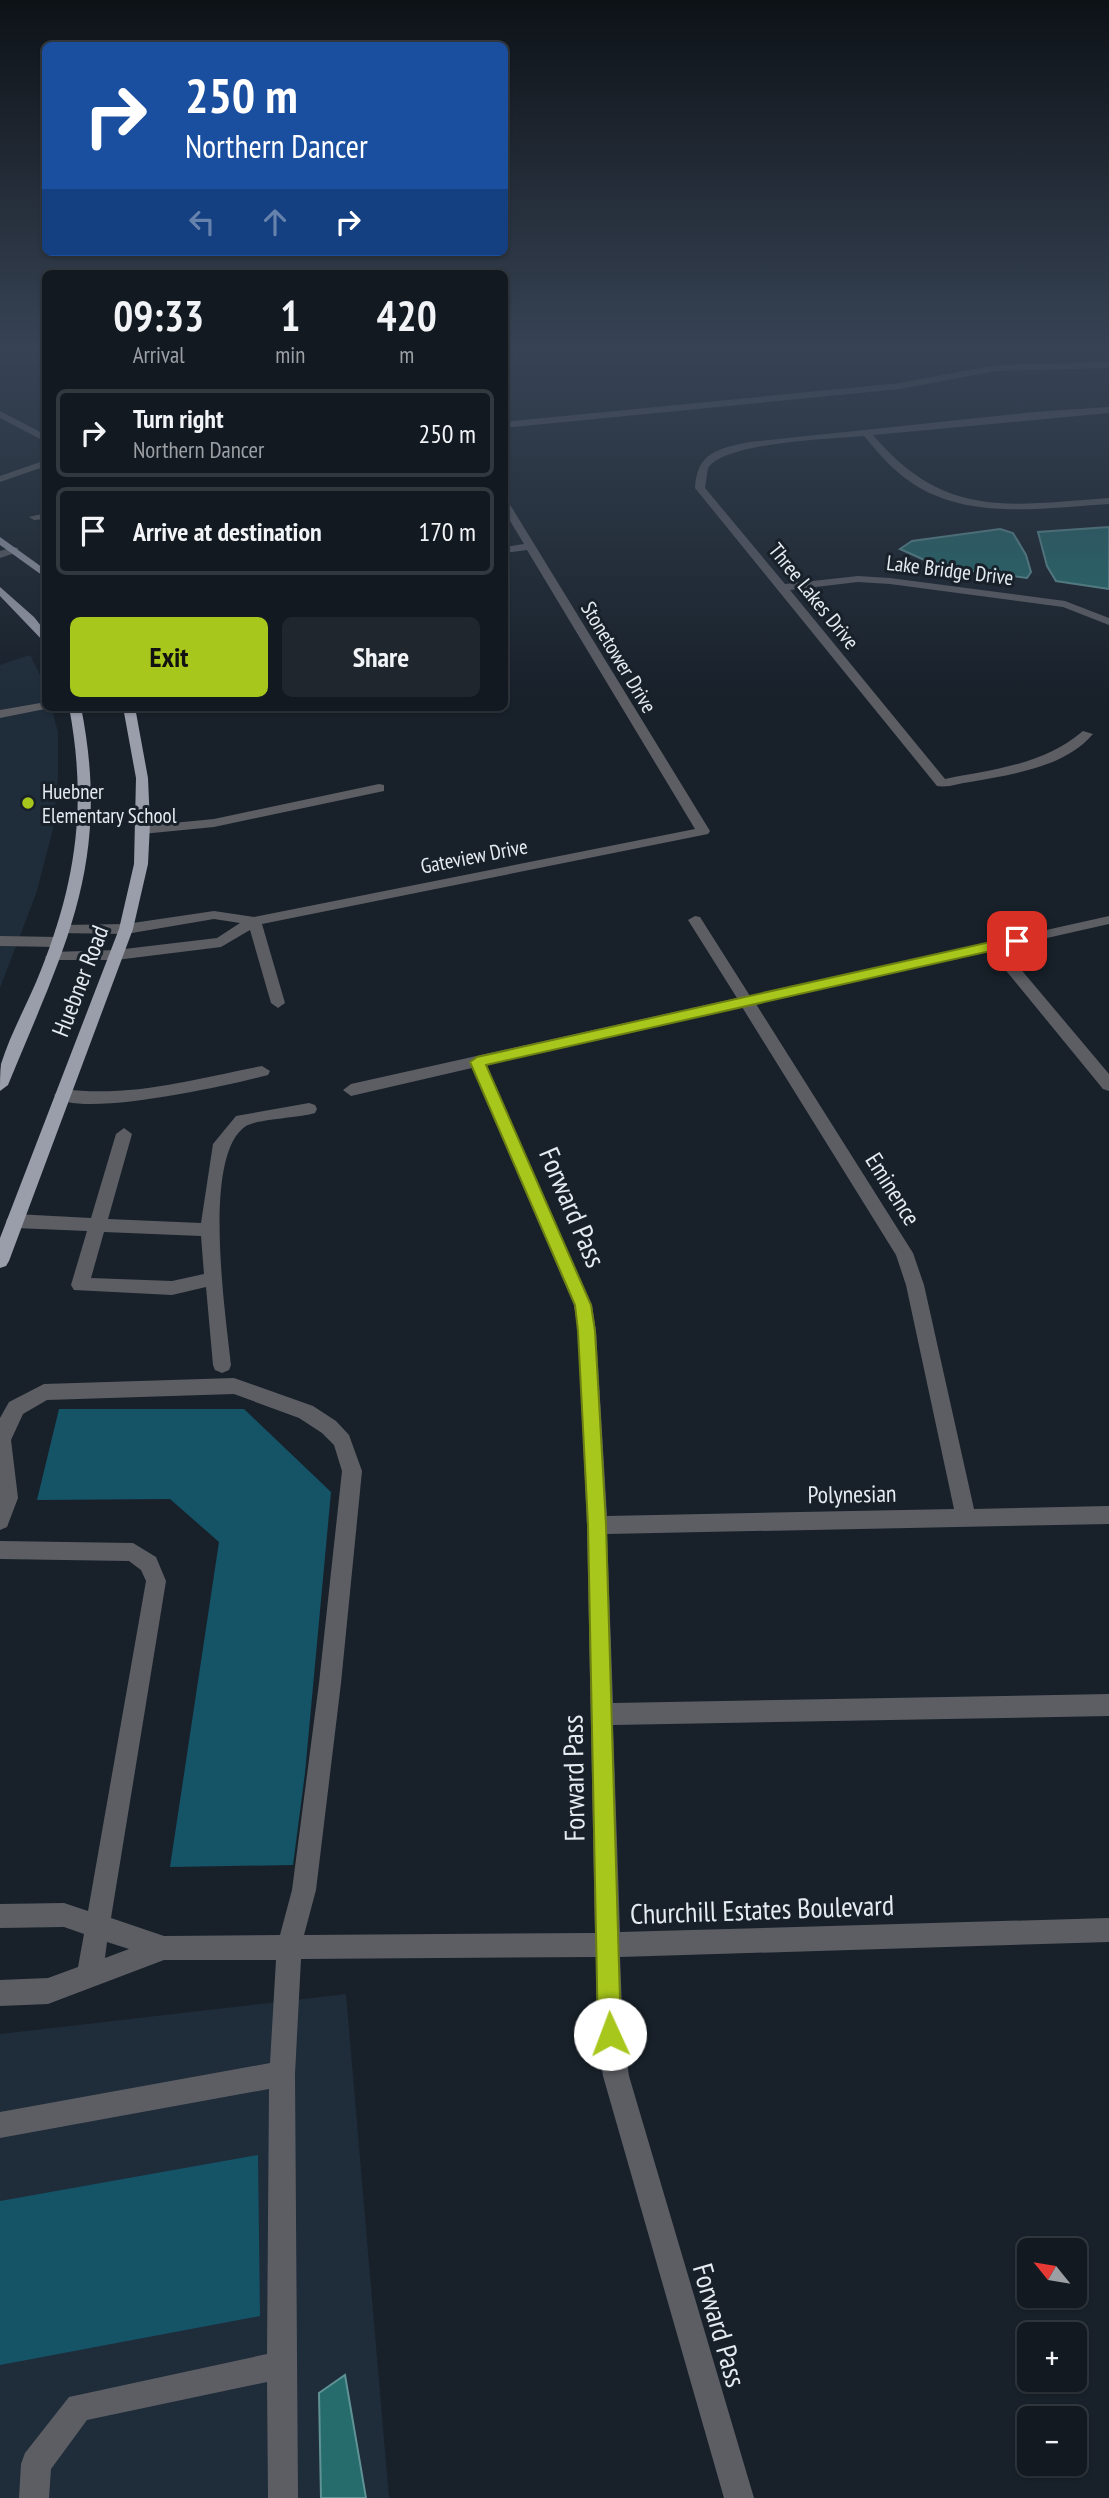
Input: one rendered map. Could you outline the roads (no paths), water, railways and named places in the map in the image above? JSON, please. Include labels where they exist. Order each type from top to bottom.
[{"type":"main road","points":[[0,540],[42,572]]},
{"type":"main road","points":[[0,590],[30,619],[42,636]]},
{"type":"main road","name":"Huebner Road","points":[[0,1085],[73,901],[82,845],[86,794],[83,745],[76,711]]},
{"type":"main road","name":"Huebner Road","points":[[0,1261],[127,929],[141,864],[142,830],[142,778],[130,711]]},
{"type":"street","points":[[0,479],[36,467]]},
{"type":"street","name":"Three Lakes Drive","points":[[704,467],[700,472],[700,488],[942,783],[1045,761],[1071,749],[1087,734]]},
{"type":"street","points":[[896,467],[911,478],[950,496],[999,506],[1109,501]]},
{"type":"street","name":"Stonetower Drive","points":[[508,510],[703,831]]},
{"type":"street","points":[[508,550],[529,547]]},
{"type":"street","points":[[0,555],[14,550]]},
{"type":"street","name":"Lake Bridge Drive","points":[[782,589],[858,579],[890,581],[1065,604],[1109,622]]},
{"type":"street","points":[[0,713],[42,706]]},
{"type":"street","points":[[142,830],[214,823],[379,788]]},
{"type":"street","name":"Gateview Drive","points":[[0,942],[127,929],[214,915],[254,921],[703,831]]},
{"type":"street","name":"Eminence","points":[[695,919],[904,1252],[915,1285],[966,1518]]},
{"type":"street","points":[[351,1090],[1109,920]]},
{"type":"street","points":[[254,921],[278,1003]]},
{"type":"street","name":"Gateview Drive","points":[[52,957],[116,955],[221,942],[254,921]]},
{"type":"street","points":[[993,946],[1109,1084]]},
{"type":"street","name":"Forward Pass","points":[[477,1062],[583,1305],[587,1331],[597,1525],[610,2034],[616,2076],[739,2498]]},
{"type":"street","points":[[62,1095],[95,1099],[127,1098],[262,1071]]},
{"type":"street","points":[[222,1365],[209,1230],[221,1144],[242,1120],[309,1109]]},
{"type":"street","points":[[124,1134],[80,1285],[172,1288],[212,1279]]},
{"type":"street","points":[[15,1221],[209,1230]]},
{"type":"street","points":[[0,1521],[8,1497],[1,1440],[16,1408],[44,1392],[234,1386],[276,1399],[306,1412],[329,1427],[341,1441],[352,1471],[332,1670],[304,1890],[289,1947],[282,2074],[283,2498]]},
{"type":"street","name":"Polynesian","points":[[597,1525],[1109,1515]]},
{"type":"street","points":[[0,1550],[133,1552],[149,1564],[156,1581],[120,1807],[89,1978]]},
{"type":"street","points":[[601,1714],[1109,1705]]},
{"type":"street","name":"Churchill Estates Boulevard","points":[[0,1916],[64,1915],[164,1948],[606,1945],[1109,1930]]},
{"type":"street","name":"Churchill Estates Boulevard","points":[[0,1993],[48,1992],[164,1948]]},
{"type":"street","points":[[0,2125],[282,2074]]},
{"type":"street","points":[[34,2498],[36,2464],[79,2407],[281,2365]]},
{"type":"place","name":"Huebner Elementary School","points":[[28,803]]}]
